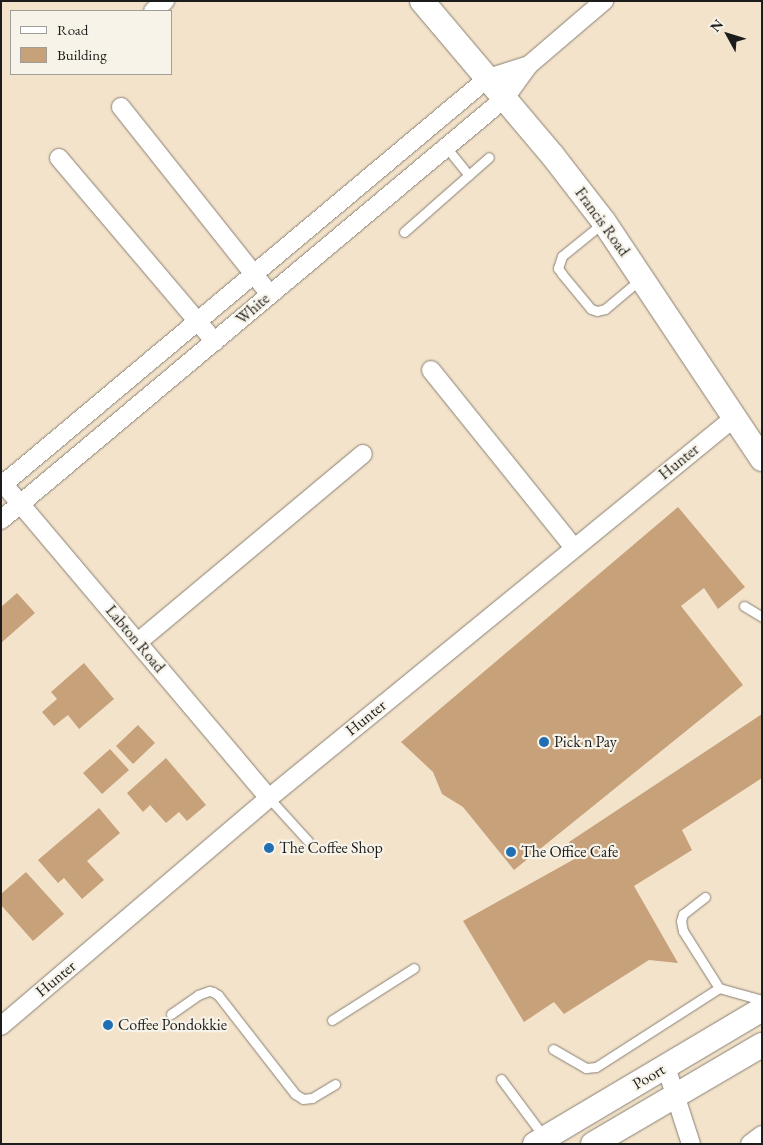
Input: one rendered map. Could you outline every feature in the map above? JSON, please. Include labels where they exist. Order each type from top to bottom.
[{"type":"street","points":[[154,10],[166,1]]},
{"type":"street","name":"Francis Road","points":[[422,1],[505,98],[604,222],[762,459]]},
{"type":"street","points":[[488,78],[529,65],[604,1]]},
{"type":"street","name":"White","points":[[1,520],[505,98],[529,65]]},
{"type":"street","name":"White","points":[[2,483],[488,78]]},
{"type":"street","points":[[121,107],[270,294]]},
{"type":"street","points":[[59,158],[215,342]]},
{"type":"street","points":[[431,370],[574,548]]},
{"type":"street","name":"Hunter","points":[[1,1026],[269,798],[735,416]]},
{"type":"street","points":[[138,642],[363,454]]},
{"type":"street","name":"Labton Road","points":[[2,483],[21,503],[269,798]]},
{"type":"street","name":"Poort","points":[[543,1142],[762,1008]]},
{"type":"street","name":"Poort","points":[[593,1144],[762,1046]]},
{"type":"street","points":[[666,1068],[692,1144]]},
{"type":"street","points":[[750,1144],[762,1135]]},
{"type":"lane","points":[[446,147],[470,175]]},
{"type":"lane","points":[[404,232],[490,157]]},
{"type":"lane","points":[[604,222],[562,256],[558,268],[562,274],[591,309],[597,311],[605,308],[642,278]]},
{"type":"lane","points":[[744,606],[762,617]]},
{"type":"lane","points":[[269,798],[308,841]]},
{"type":"lane","points":[[704,897],[683,914],[681,923],[683,931],[719,988],[762,1000]]},
{"type":"lane","points":[[332,1020],[414,968]]},
{"type":"lane","points":[[553,1048],[586,1068],[596,1067],[719,988]]},
{"type":"lane","points":[[171,1014],[198,995],[208,991],[213,992],[218,995],[295,1094],[303,1099],[312,1098],[335,1084]]},
{"type":"lane","points":[[501,1079],[543,1142]]},
{"type":"building","points":[[678,507],[745,587],[718,609],[704,588],[681,606],[743,685],[514,870],[463,807],[442,794],[433,772],[401,742]]},
{"type":"building","points":[[17,593],[35,613],[1,643],[1,607]]},
{"type":"building","points":[[84,663],[114,699],[79,729],[68,715],[54,726],[42,712],[57,699],[51,692]]},
{"type":"building","points":[[762,714],[762,778],[682,830],[692,850],[634,886],[678,963],[649,960],[564,1014],[554,1002],[524,1022],[463,921],[578,857],[569,842]]},
{"type":"building","points":[[138,725],[155,743],[133,764],[116,746]]},
{"type":"building","points":[[110,749],[129,770],[102,794],[83,773]]},
{"type":"building","points":[[166,758],[206,805],[187,821],[179,812],[166,823],[150,805],[143,812],[127,793]]},
{"type":"building","points":[[99,808],[120,833],[87,861],[104,880],[82,899],[64,878],[58,883],[38,860]]},
{"type":"building","points":[[26,872],[64,914],[33,941],[1,905],[1,894]]},
{"type":"place","name":"Pick n Pay","points":[[544,742]]},
{"type":"place","name":"The Coffee Shop","points":[[269,848]]},
{"type":"place","name":"The Office Cafe","points":[[511,852]]},
{"type":"place","name":"Coffee Pondokkie","points":[[108,1025]]}]
